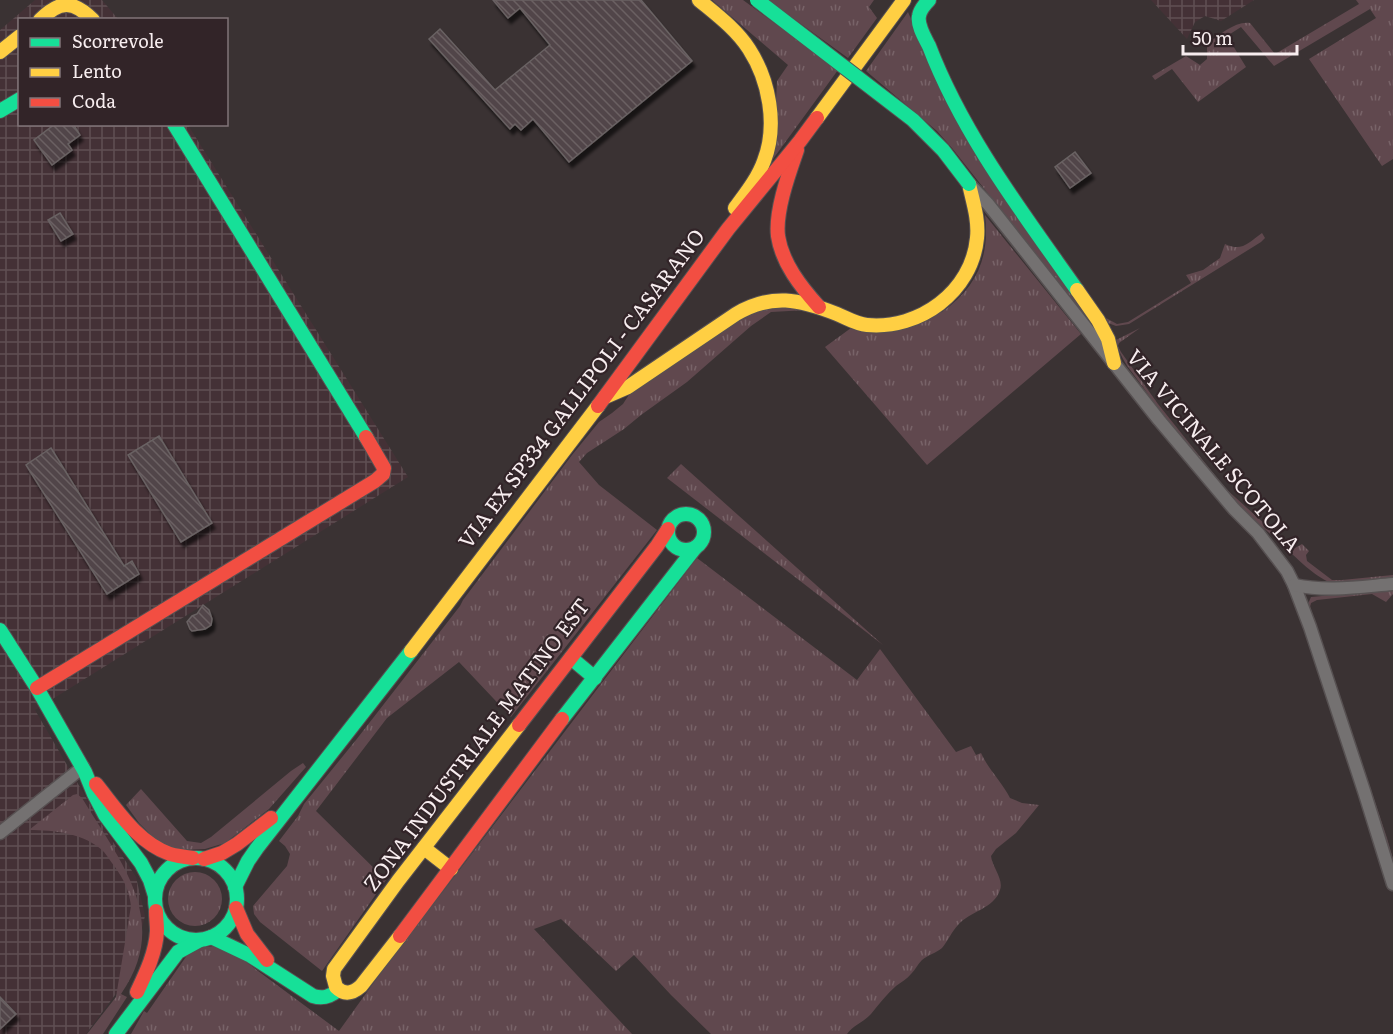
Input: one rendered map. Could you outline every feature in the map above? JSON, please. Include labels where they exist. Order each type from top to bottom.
[{"type":"main road","points":[[699,0],[732,29],[749,49],[762,75],[769,104],[771,131],[767,153],[760,172],[734,210],[728,229]]},
{"type":"main road","points":[[605,397],[628,387],[754,304],[771,300],[801,302],[865,325],[894,325],[934,309],[950,297],[971,266],[977,246],[978,221],[969,184],[943,150],[913,120],[757,0]]},
{"type":"main road","name":"VIA EX SP334 GALLIPOLI - CASARANO","points":[[235,887],[248,861],[605,397],[728,229],[800,141],[904,0]]},
{"type":"main road","points":[[929,0],[919,16],[920,24],[932,55],[969,131],[1023,214],[1098,320],[1108,339],[1114,363]]},
{"type":"main road","points":[[42,18],[55,7],[69,5],[83,9],[91,18]]},
{"type":"main road","points":[[0,52],[18,38]]},
{"type":"main road","points":[[0,111],[18,100]]},
{"type":"main road","points":[[37,688],[375,481],[385,471],[385,467],[175,126]]},
{"type":"main road","points":[[800,141],[789,171],[780,214],[778,237],[786,262],[798,283],[820,308]]},
{"type":"main road","name":"ZONA INDUSTRIALE MATINO EST","points":[[688,514],[696,517],[702,523],[704,532],[702,541],[695,548],[539,749],[451,869],[357,990],[343,993],[338,990],[332,982],[334,969],[424,848],[657,546],[672,520],[680,515],[688,514]]},
{"type":"main road","points":[[668,529],[672,544],[679,549],[695,548]]},
{"type":"main road","points":[[0,630],[37,688],[84,770],[105,815],[141,863],[150,880],[162,923],[176,936],[186,939],[205,939]]},
{"type":"main road","points":[[571,658],[595,678]]},
{"type":"main road","points":[[84,770],[142,838],[171,854],[214,863],[224,869],[235,887],[237,898],[236,908],[226,927],[220,933],[178,952],[120,1028]]},
{"type":"main road","name":"VIA EX SP334 GALLIPOLI - CASARANO","points":[[198,859],[222,853],[237,844],[293,802]]},
{"type":"main road","points":[[424,848],[451,869]]},
{"type":"main road","points":[[120,1028],[146,972],[153,950],[157,933],[155,901],[160,879],[173,865],[198,859]]},
{"type":"main road","name":"ZONA INDUSTRIALE MATINO EST","points":[[236,908],[247,934],[273,968]]},
{"type":"main road","name":"ZONA INDUSTRIALE MATINO EST","points":[[205,939],[234,946],[273,968],[313,996],[326,998],[338,990]]},
{"type":"street","name":"VIA VICINALE SCOTOLA","points":[[969,184],[988,204],[1205,476],[1258,533],[1287,571],[1310,627],[1393,884]]},
{"type":"street","points":[[1294,585],[1331,590],[1393,584]]},
{"type":"street","points":[[0,833],[84,770]]},
{"type":"shaded area","points":[[35,0],[102,0],[117,18],[18,18],[18,126],[189,126],[408,477],[35,710],[102,825],[136,877],[145,916],[130,975],[86,1034],[0,1034],[0,30]]},
{"type":"shaded area","points":[[1151,0],[1254,0],[1221,21],[1205,16],[1195,22],[1187,39]]},
{"type":"green space","points":[[712,0],[743,0],[838,70],[773,159],[777,81],[788,65]]},
{"type":"green space","points":[[768,0],[874,0],[869,7],[877,18],[848,58]]},
{"type":"green space","points":[[1356,0],[1393,0],[1393,159],[1382,166],[1309,59],[1376,18],[1370,9],[1274,66],[1241,27],[1227,36],[1246,67],[1198,102],[1172,69],[1155,80],[1152,76],[1186,56],[1200,65],[1207,59],[1207,43],[1228,29],[1244,23],[1250,23],[1275,54],[1359,4]]},
{"type":"green space","points":[[908,12],[942,90],[1100,335],[937,131],[866,71]]},
{"type":"green space","points":[[985,215],[1081,334],[927,465],[825,347],[851,328],[942,312],[964,292],[978,270],[985,244]]},
{"type":"green space","points":[[1262,233],[1265,238],[1261,242],[1129,324],[1116,326],[1108,323],[1106,318],[1117,324],[1128,322],[1191,283],[1186,275],[1203,270],[1220,258],[1225,244],[1240,247]]},
{"type":"green space","points":[[782,305],[807,310],[771,312],[751,326],[687,382],[624,429],[587,453],[579,462],[599,485],[657,530],[511,717],[459,662],[387,718],[316,811],[386,880],[322,971],[260,922],[254,914],[253,906],[287,866],[290,854],[279,841],[304,804],[460,606],[599,422],[623,404],[632,390],[747,313]]},
{"type":"green space","points":[[1140,328],[1119,343],[1121,352],[1158,404],[1225,488],[1289,546],[1295,548],[1302,544],[1309,551],[1306,555],[1307,561],[1332,580],[1393,575],[1393,578],[1350,583],[1329,582],[1306,567],[1233,499],[1187,448],[1123,359],[1118,347],[1116,340]]},
{"type":"green space","points":[[681,464],[883,645],[667,478]]},
{"type":"green space","points":[[697,558],[857,680],[880,649],[956,752],[971,746],[976,755],[981,753],[1010,798],[1022,803],[1039,805],[1016,833],[991,856],[1001,886],[993,902],[963,920],[942,948],[922,960],[868,1017],[847,1034],[711,1034],[634,955],[616,971],[561,919],[534,929],[632,1034],[131,1034],[144,1011],[147,1013],[192,948],[215,946],[238,956],[339,1031]]},
{"type":"green space","points":[[1393,591],[1393,594],[1386,602],[1372,594],[1317,600],[1311,603],[1310,607],[1387,838],[1393,859],[1393,871],[1308,604],[1311,597]]},
{"type":"green space","points":[[303,763],[306,767],[269,809],[225,843],[205,849],[182,850],[159,843],[139,823],[126,805],[141,789],[187,841],[201,843]]},
{"type":"green space","points":[[77,794],[82,798],[124,868],[135,892],[141,917],[142,941],[136,967],[121,994],[127,997],[103,1034],[87,1034],[116,997],[131,906],[127,890],[104,852],[88,841],[69,834],[29,830]]},
{"type":"green space","points":[[190,872],[200,872],[210,876],[218,884],[222,899],[218,914],[210,922],[200,926],[190,926],[180,922],[172,914],[168,904],[168,894],[172,884],[180,876]]},
{"type":"building","points":[[493,0],[641,0],[692,61],[569,162],[533,119],[521,130],[515,124],[510,129],[429,39],[440,29],[495,90],[550,45],[520,8],[508,18]]},
{"type":"building","points":[[52,126],[74,126],[80,135],[68,144],[72,150],[52,165],[34,140]]},
{"type":"building","points":[[1075,152],[1091,173],[1070,188],[1055,167]]},
{"type":"building","points":[[60,213],[73,234],[61,241],[48,220]]},
{"type":"building","points":[[159,436],[212,523],[181,542],[128,455]]},
{"type":"building","points":[[51,448],[124,566],[132,561],[139,574],[107,594],[26,465]]},
{"type":"building","points":[[203,605],[209,610],[211,625],[205,629],[192,631],[187,622]]},
{"type":"building","points":[[0,997],[16,1014],[0,1029]]},
{"type":"traffic: fast","points":[[757,0],[913,120],[943,150],[969,184]]},
{"type":"traffic: fast","points":[[929,0],[920,12],[919,23],[959,111],[995,172],[1077,290]]},
{"type":"traffic: fast","points":[[0,111],[18,100]]},
{"type":"traffic: fast","points":[[175,126],[366,437]]},
{"type":"traffic: fast","points":[[686,514],[699,519],[704,532],[699,545],[686,550],[673,545],[668,532],[673,519],[686,514]]},
{"type":"traffic: fast","points":[[562,719],[695,548]]},
{"type":"traffic: fast","points":[[0,630],[37,688],[85,772],[105,815],[141,863],[155,896]]},
{"type":"traffic: fast","points":[[235,887],[257,848],[411,651]]},
{"type":"traffic: fast","points":[[571,658],[595,678]]},
{"type":"traffic: fast","points":[[196,858],[212,861],[225,870],[234,883],[237,899],[234,915],[225,928],[212,937],[196,940],[180,937],[167,928],[158,915],[155,899],[158,883],[167,870],[180,861],[196,858]]},
{"type":"traffic: fast","points":[[211,937],[251,956],[313,996],[326,997],[338,990]]},
{"type":"traffic: fast","points":[[116,1034],[178,952],[200,940]]},
{"type":"traffic: slow","points":[[699,0],[732,29],[749,49],[762,75],[769,103],[770,133],[764,161],[735,208]]},
{"type":"traffic: slow","points":[[817,118],[904,0]]},
{"type":"traffic: slow","points":[[42,18],[54,9],[66,5],[79,9],[91,18]]},
{"type":"traffic: slow","points":[[0,52],[18,38]]},
{"type":"traffic: slow","points":[[605,397],[628,387],[736,314],[762,303],[786,300],[798,302],[867,325],[886,325],[923,314],[940,304],[954,291],[973,257],[977,224],[969,184]]},
{"type":"traffic: slow","points":[[1077,290],[1108,339],[1114,363]]},
{"type":"traffic: slow","points":[[411,651],[598,406]]},
{"type":"traffic: slow","points":[[400,936],[361,986],[352,992],[339,990],[336,987],[334,969],[398,881],[519,725]]},
{"type":"traffic: slow","points":[[424,848],[451,869]]},
{"type":"traffic: jam","points":[[598,406],[728,229],[817,118]]},
{"type":"traffic: jam","points":[[797,150],[781,204],[778,236],[788,265],[799,283],[819,307]]},
{"type":"traffic: jam","points":[[37,688],[375,481],[383,474],[384,468],[366,437]]},
{"type":"traffic: jam","points":[[519,725],[668,529]]},
{"type":"traffic: jam","points":[[400,936],[562,719]]},
{"type":"traffic: jam","points":[[96,784],[128,824],[147,842],[170,854],[193,858]]},
{"type":"traffic: jam","points":[[204,859],[222,853],[237,844],[271,818]]},
{"type":"traffic: jam","points":[[236,908],[247,934],[267,960]]},
{"type":"traffic: jam","points":[[137,992],[155,947],[156,911]]}]
